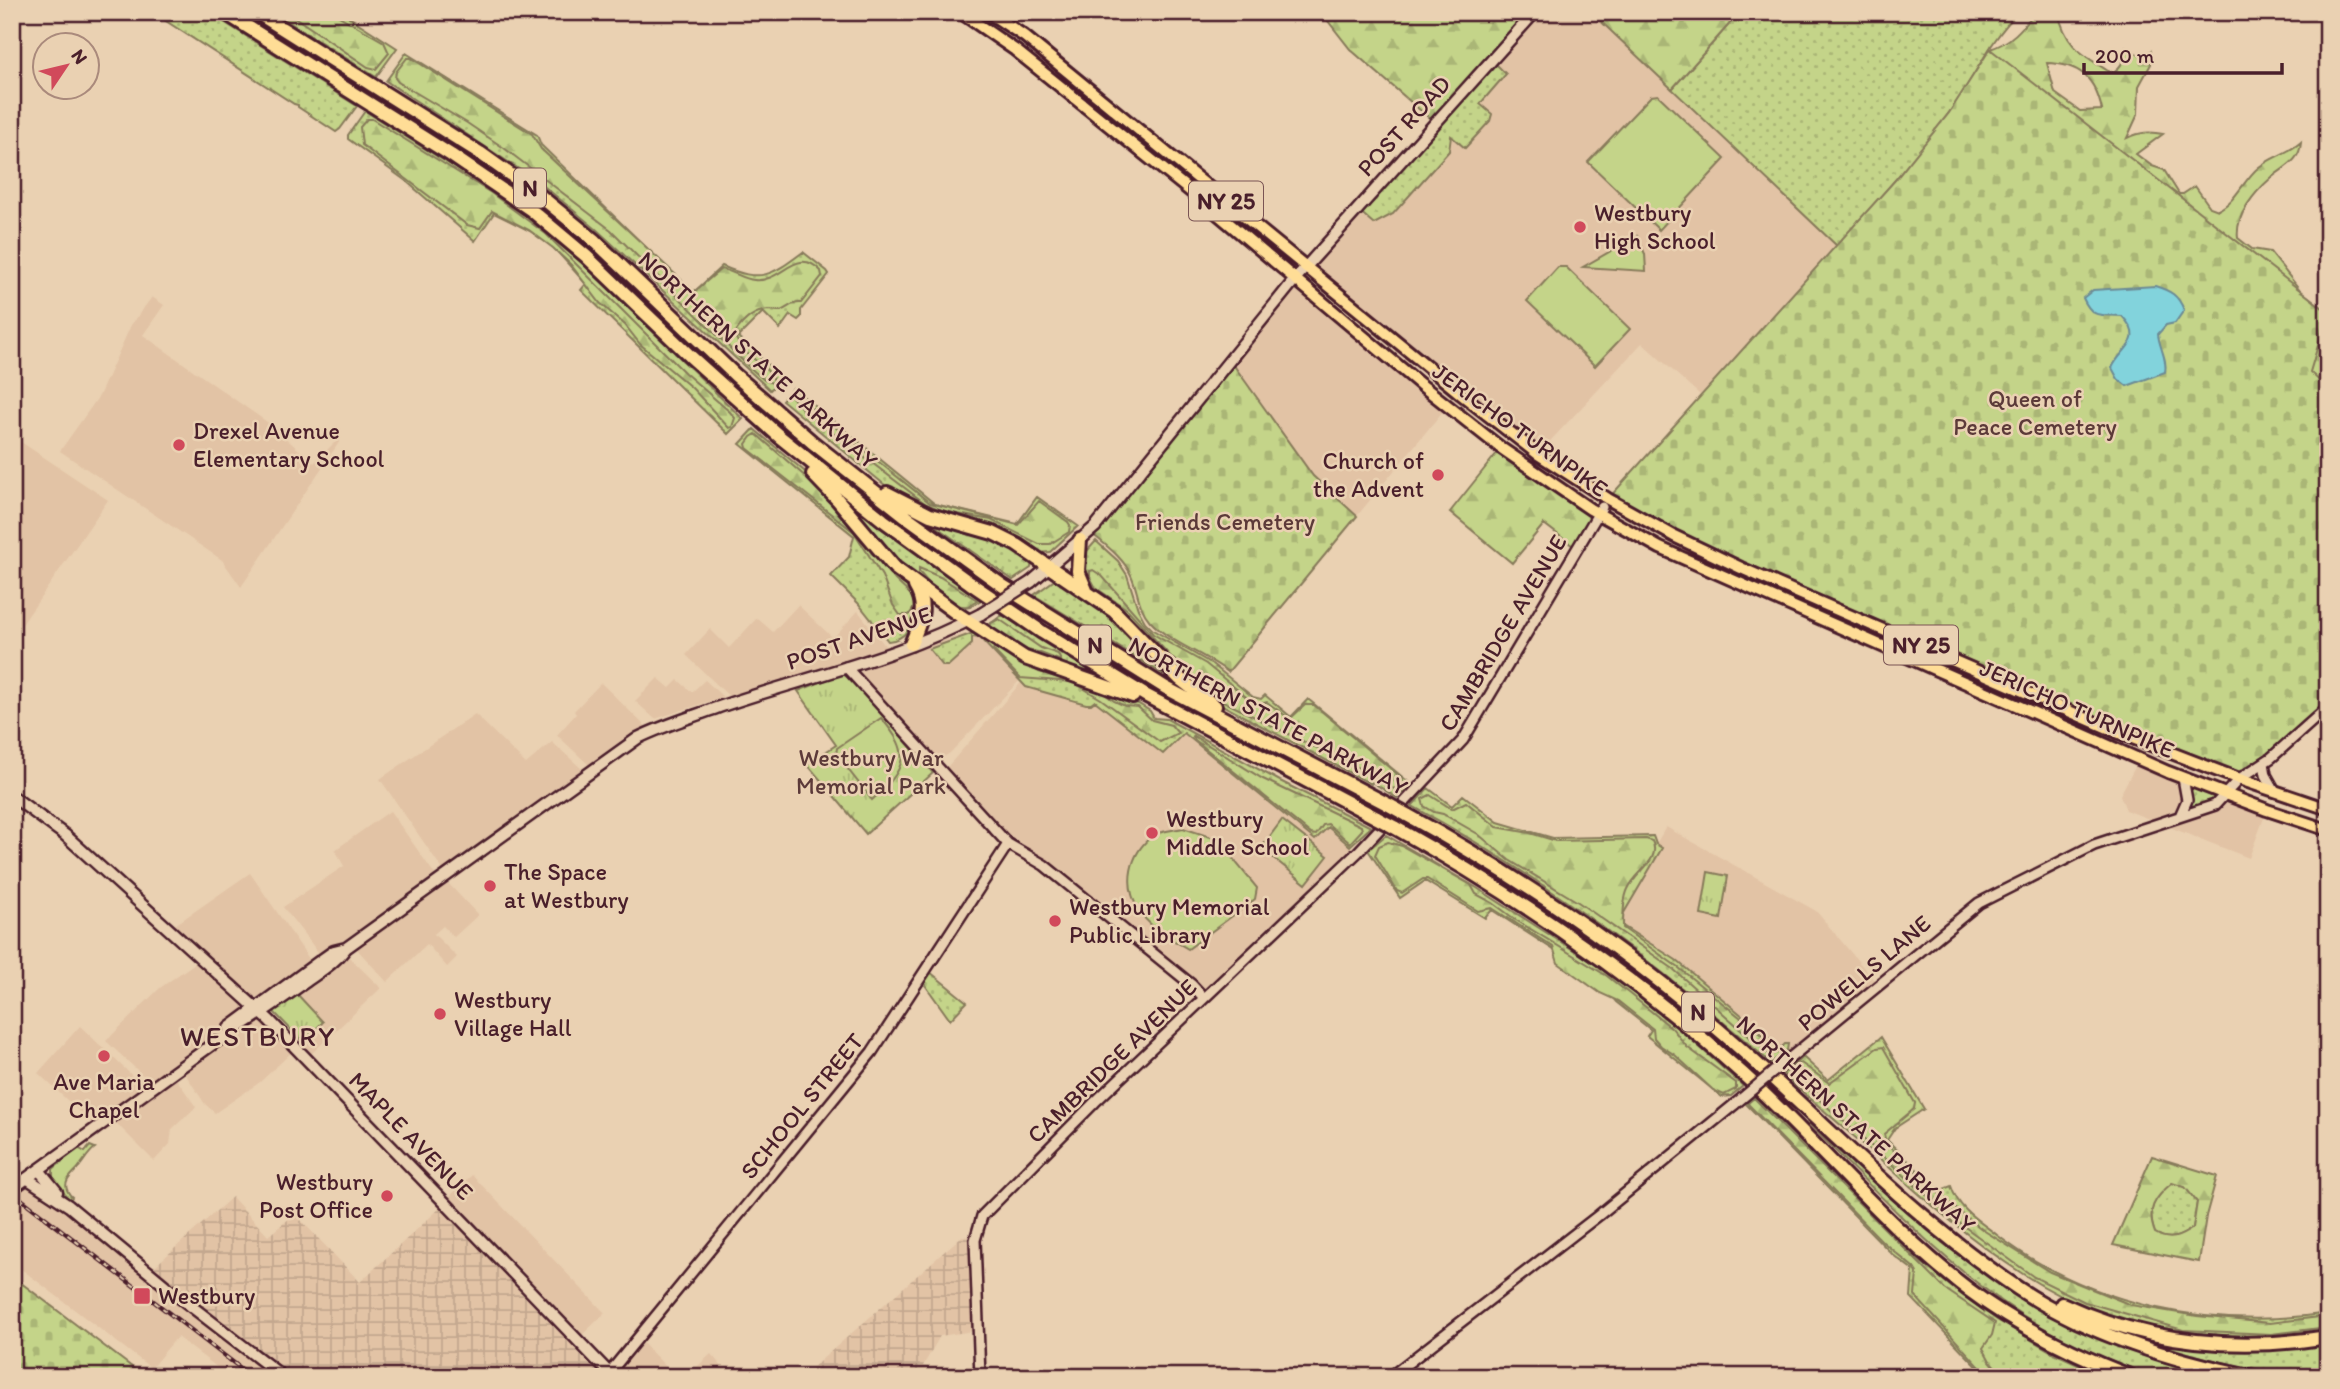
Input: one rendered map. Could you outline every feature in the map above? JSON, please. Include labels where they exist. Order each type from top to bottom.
[{"type":"highway","name":"NORTHERN STATE PARKWAY","points":[[224,12],[472,168],[530,209],[586,256],[690,356],[780,437],[883,520],[988,596],[1083,658],[1187,719],[1454,860],[1536,913],[1653,998],[1708,1043],[1772,1100],[1933,1261],[1981,1298],[2032,1331],[2132,1377]]},
{"type":"highway","name":"NORTHERN STATE PARKWAY","points":[[256,12],[480,153],[540,195],[595,241],[735,375],[830,457],[1003,586],[1116,658],[1252,734],[1407,815],[1535,892],[1663,984],[1754,1061],[1924,1217],[2020,1289],[2094,1328],[2174,1357],[2255,1377]]},
{"type":"highway","points":[[780,437],[885,557],[913,583],[967,621],[1031,661],[1112,687],[1187,719]]},
{"type":"highway","points":[[830,457],[908,505],[936,518],[999,535],[1050,567],[1120,616],[1190,688],[1252,734]]},
{"type":"highway","points":[[1080,540],[1078,571],[1088,593]]},
{"type":"highway","points":[[911,644],[923,610],[921,596],[913,583]]},
{"type":"highway","points":[[1981,1261],[2076,1310],[2121,1327],[2158,1336],[2194,1342],[2242,1345],[2278,1344],[2328,1337]]},
{"type":"highway","points":[[2032,1331],[2061,1352],[2117,1377]]},
{"type":"main road","name":"JERICHO TURNPIKE","points":[[960,12],[1015,50],[1519,462],[1660,548],[2111,748],[2183,778],[2328,831]]},
{"type":"main road","name":"JERICHO TURNPIKE","points":[[988,12],[1034,45],[1461,394],[1538,454],[1608,499],[1674,536],[1741,568],[2117,732],[2239,779],[2328,809]]},
{"type":"main road","name":"POST ROAD","points":[[1306,269],[1535,12]]},
{"type":"main road","name":"POST AVENUE","points":[[12,1189],[217,1041],[226,1030],[339,957],[346,948],[638,738],[726,705],[911,644],[981,614],[1031,582],[1096,526],[1306,269]]},
{"type":"main road","points":[[1450,407],[1461,394]]},
{"type":"main road","name":"MAPLE AVENUE","points":[[12,796],[65,835],[259,1010],[609,1375]]},
{"type":"main road","points":[[39,1170],[69,1206]]},
{"type":"main road","points":[[28,1178],[69,1206],[174,1293],[283,1377]]},
{"type":"street","name":"CAMBRIDGE AVENUE","points":[[980,1377],[975,1240],[982,1216],[1357,852],[1463,740],[1600,510]]},
{"type":"street","points":[[846,667],[1008,844],[1044,865],[1192,985],[1204,998]]},
{"type":"street","name":"POWELLS LANE","points":[[1390,1377],[1589,1223],[1979,903],[2094,845],[2215,805],[2239,779],[2264,763],[2328,707]]},
{"type":"street","points":[[2264,763],[2266,775],[2275,791]]},
{"type":"street","points":[[2180,817],[2187,800],[2183,778]]},
{"type":"street","name":"SCHOOL STREET","points":[[609,1375],[872,1052],[1008,844]]},
{"type":"shaded area","name":"Westbury High School","points":[[1535,12],[1591,12],[1837,246],[1700,395],[1642,343],[1538,454],[1306,269]]},
{"type":"shaded area","points":[[1296,278],[1448,405],[1357,516],[1313,476],[1230,360]]},
{"type":"shaded area","name":"Drexel Avenue Elementary School","points":[[152,297],[164,305],[143,335],[267,422],[314,463],[338,439],[340,441],[241,587],[222,560],[60,451],[99,396],[131,325]]},
{"type":"shaded area","points":[[12,436],[108,500],[12,639]]},
{"type":"shaded area","points":[[798,605],[833,638],[858,611],[890,652],[735,702],[686,655],[710,629],[729,648],[757,618],[773,632]]},
{"type":"shaded area","points":[[973,631],[1022,678],[950,753],[939,760],[861,673],[862,668]]},
{"type":"shaded area","points":[[658,678],[670,688],[678,680],[692,692],[705,680],[723,697],[655,719],[635,701]]},
{"type":"shaded area","name":"Westbury Middle School","points":[[1025,678],[1074,684],[1163,754],[1184,733],[1315,840],[1328,826],[1358,852],[1204,998],[1044,865],[1008,844],[942,773]]},
{"type":"shaded area","points":[[601,683],[646,727],[590,766],[557,735],[576,714],[574,711]]},
{"type":"shaded area","points":[[475,714],[526,764],[552,742],[582,769],[443,870],[380,779]]},
{"type":"shaded area","points":[[2139,760],[2267,810],[2249,858],[2126,810],[2120,795]]},
{"type":"shaded area","points":[[390,811],[436,876],[321,956],[283,907],[344,866],[335,850]]},
{"type":"shaded area","points":[[1666,827],[1816,911],[1879,986],[1790,1058],[1676,960],[1618,923],[1662,849],[1656,844]]},
{"type":"shaded area","points":[[250,873],[312,963],[259,1002],[175,925]]},
{"type":"shaded area","points":[[447,882],[478,915],[454,937],[443,926],[434,934],[457,957],[447,967],[427,944],[387,982],[355,947]]},
{"type":"shaded area","points":[[348,956],[381,988],[311,1054],[301,1044],[323,1022],[297,994]]},
{"type":"shaded area","points":[[199,960],[250,1009],[149,1081],[106,1041],[160,988]]},
{"type":"shaded area","points":[[260,1016],[293,1051],[260,1082],[215,1113],[205,1104],[184,1072]]},
{"type":"shaded area","points":[[80,1026],[143,1086],[94,1125],[38,1073]]},
{"type":"shaded area","points":[[175,1077],[196,1107],[172,1129],[170,1144],[154,1161],[115,1122]]},
{"type":"shaded area","points":[[472,1175],[605,1313],[582,1335],[449,1197]]},
{"type":"shaded area","points":[[32,1186],[46,1193],[145,1275],[278,1377],[230,1377],[177,1337],[151,1368],[12,1262],[12,1196],[23,1187]]},
{"type":"shaded area","points":[[232,1197],[268,1236],[295,1214],[360,1282],[440,1208],[596,1371],[592,1377],[278,1377],[145,1275]]},
{"type":"shaded area","points":[[962,1236],[975,1240],[980,1330],[940,1336],[923,1366],[950,1377],[821,1377],[811,1369]]},
{"type":"shaded area","points":[[638,1338],[676,1377],[606,1377]]},
{"type":"shaded area","points":[[711,1354],[731,1377],[686,1377]]},
{"type":"green space","points":[[152,12],[208,12],[357,106],[336,132]]},
{"type":"green space","points":[[273,12],[341,12],[397,48],[376,77]]},
{"type":"green space","points":[[287,12],[332,12],[384,42],[389,53],[376,69],[368,67]]},
{"type":"green space","points":[[1321,12],[1529,12],[1435,123],[1350,49]]},
{"type":"green space","points":[[1591,12],[1740,12],[1672,89]]},
{"type":"green space","points":[[1740,12],[2019,12],[1999,35],[1935,131],[1837,246],[1672,89]]},
{"type":"green space","points":[[2035,12],[2058,12],[2070,41],[2082,54],[2108,71],[2113,72],[2119,67],[2126,48],[2138,54],[2151,51],[2151,64],[2139,86],[2138,114],[2127,138],[2145,133],[2163,134],[2136,154],[2152,166],[2164,170],[2179,194],[2195,186],[2210,207],[2218,210],[2230,201],[2259,167],[2301,142],[2295,159],[2271,178],[2247,205],[2240,221],[2238,238],[2252,249],[2270,252],[2301,291],[2328,312],[2328,396],[2001,65],[1990,49],[2010,39]],"holes":[[[2047,63],[2077,70],[2090,81],[2102,110],[2080,111],[2055,93]]]},
{"type":"green space","name":"Queen of Peace Cemetery","points":[[1990,49],[2328,312],[2310,372],[2328,389],[2328,707],[2239,779],[1741,568],[1608,499],[1896,179],[1949,113]]},
{"type":"green space","points":[[406,53],[537,135],[541,145],[693,293],[722,266],[747,274],[765,274],[782,267],[803,252],[827,271],[829,274],[801,310],[798,320],[790,315],[780,329],[763,312],[738,337],[782,378],[770,390],[596,229],[540,183],[386,81]]},
{"type":"green space","points":[[407,58],[532,134],[541,149],[692,290],[695,291],[721,269],[754,280],[773,276],[796,263],[812,264],[821,271],[822,276],[801,303],[792,304],[780,311],[758,312],[745,321],[735,333],[741,347],[770,374],[774,380],[772,383],[764,380],[747,365],[611,230],[504,148],[398,82],[395,78],[396,72]]},
{"type":"green space","points":[[1492,60],[1506,74],[1480,104],[1492,114],[1490,121],[1465,148],[1451,136],[1449,151],[1393,214],[1374,224],[1357,209]]},
{"type":"green space","points":[[1658,95],[1725,159],[1659,230],[1588,162],[1651,96]]},
{"type":"green space","points":[[365,111],[497,194],[540,226],[575,256],[743,419],[728,434],[581,290],[586,284],[554,248],[530,231],[494,213],[475,241],[406,181],[348,139]]},
{"type":"green space","points":[[367,119],[372,119],[491,193],[546,234],[685,373],[730,412],[735,418],[732,427],[729,428],[692,388],[640,344],[625,325],[600,303],[571,265],[553,248],[529,230],[492,211],[480,228],[467,225],[362,145],[360,127]]},
{"type":"green space","points":[[1637,236],[1645,254],[1646,271],[1583,267]]},
{"type":"green space","points":[[1558,267],[1566,267],[1630,329],[1595,366],[1527,301]]},
{"type":"green space","name":"Friends Cemetery","points":[[1230,360],[1313,476],[1357,516],[1228,672],[1167,636],[1150,621],[1143,610],[1128,569],[1090,532]]},
{"type":"green space","points":[[793,388],[935,504],[1017,524],[1037,497],[1078,526],[1050,552],[1038,553],[1003,531],[930,511],[892,491],[782,400]]},
{"type":"green space","points":[[793,393],[930,503],[1018,525],[1039,501],[1068,522],[1069,532],[1050,544],[1039,544],[991,520],[947,512],[926,504],[804,411],[792,397]]},
{"type":"green space","points":[[754,429],[822,486],[908,582],[920,603],[913,622],[901,637],[888,641],[858,603],[831,576],[849,557],[854,536],[740,444]]},
{"type":"green space","points":[[756,434],[830,498],[895,580],[911,595],[915,606],[909,615],[900,615],[893,605],[882,576],[854,532],[747,448],[746,444]]},
{"type":"green space","points":[[1501,448],[1597,513],[1577,549],[1544,524],[1512,563],[1450,512]]},
{"type":"green space","points":[[857,509],[981,600],[970,607],[959,609],[902,569],[854,513]]},
{"type":"green space","points":[[925,519],[994,536],[1032,561],[1031,568],[1013,580]]},
{"type":"green space","points":[[1096,541],[1118,561],[1127,575],[1138,609],[1153,630],[1212,664],[1253,697],[1261,699],[1265,695],[1291,717],[1308,699],[1411,784],[1397,798],[1372,782],[1371,784],[1209,696],[1139,627],[1090,585],[1085,576],[1083,559]]},
{"type":"green space","points":[[919,568],[940,577],[977,600],[968,606],[953,604],[934,589],[919,572]]},
{"type":"green space","points":[[1090,571],[1102,576],[1153,634],[1206,664],[1256,705],[1267,702],[1290,719],[1305,705],[1314,705],[1403,779],[1399,789],[1389,788],[1368,771],[1219,699],[1172,658],[1128,610],[1096,588],[1090,577]]},
{"type":"green space","points":[[1056,579],[1095,599],[1175,676],[1171,679],[1034,595]]},
{"type":"green space","points":[[1002,615],[1100,678],[1039,658],[1009,644],[989,625]]},
{"type":"green space","points":[[999,619],[1041,648],[1058,654],[1061,661],[1038,652],[1016,648],[990,627],[991,623]]},
{"type":"green space","points":[[976,632],[1129,698],[1150,711],[1154,718],[1167,719],[1371,827],[1350,846],[1328,827],[1315,840],[1184,733],[1163,754],[1095,701],[1086,704],[1026,687],[980,638],[972,637],[972,644],[948,666],[943,666],[929,649]]},
{"type":"green space","points":[[995,646],[1039,672],[1097,688],[1114,701],[1125,706],[1138,707],[1152,720],[1171,725],[1178,733],[1160,742],[1073,682],[1020,678],[993,650]]},
{"type":"green space","name":"Westbury War Memorial Park","points":[[846,672],[933,773],[866,834],[807,764],[836,745],[798,691]]},
{"type":"green space","points":[[881,718],[898,742],[901,761],[892,779],[872,800],[836,754],[837,748]]},
{"type":"green space","points":[[1192,735],[1263,779],[1361,826],[1362,830],[1350,843],[1328,824],[1323,825],[1316,835],[1311,834]]},
{"type":"green space","points":[[2187,783],[2221,796],[2213,803],[2185,813],[2191,798]]},
{"type":"green space","points":[[1428,788],[1452,806],[1463,795],[1498,822],[1553,838],[1653,836],[1656,844],[1662,848],[1618,923],[1676,960],[1781,1048],[1788,1044],[1787,1050],[1771,1063],[1599,924],[1507,862],[1412,806]]},
{"type":"green space","points":[[1430,795],[1452,809],[1466,802],[1497,827],[1556,841],[1652,841],[1654,848],[1651,860],[1626,893],[1623,928],[1679,968],[1780,1052],[1770,1055],[1672,968],[1578,902],[1509,860],[1478,834],[1424,806],[1422,799]]},
{"type":"green space","points":[[1282,820],[1328,856],[1306,884],[1261,848]]},
{"type":"green space","points":[[1183,828],[1217,839],[1257,888],[1255,899],[1188,949],[1160,932],[1142,915],[1134,899],[1130,880],[1138,852],[1152,836]]},
{"type":"green space","points":[[1386,835],[1477,888],[1609,973],[1686,1035],[1743,1086],[1731,1096],[1722,1097],[1647,1036],[1651,1030],[1616,1002],[1597,978],[1492,910],[1485,918],[1425,881],[1400,898],[1368,850]]},
{"type":"green space","points":[[1388,842],[1402,846],[1471,885],[1476,894],[1607,976],[1672,1028],[1687,1047],[1736,1083],[1736,1089],[1724,1095],[1713,1090],[1675,1055],[1661,1046],[1654,1038],[1653,1029],[1618,1001],[1600,993],[1558,963],[1553,947],[1492,908],[1478,911],[1427,879],[1402,893],[1397,891],[1375,855],[1379,846]]},
{"type":"green space","points":[[1708,872],[1728,876],[1721,919],[1701,915]]},
{"type":"green space","points":[[930,972],[967,1002],[950,1020],[923,982]]},
{"type":"green space","points":[[297,994],[323,1022],[303,1042],[273,1011]]},
{"type":"green space","points":[[1881,1037],[1924,1109],[1895,1128],[1887,1140],[1939,1191],[1951,1186],[1970,1214],[2033,1259],[2072,1280],[2112,1296],[2155,1307],[2198,1315],[2242,1318],[2285,1318],[2328,1313],[2328,1329],[2289,1336],[2250,1338],[2170,1332],[2093,1310],[2057,1294],[2023,1274],[1948,1219],[1783,1074],[1803,1057],[1828,1080]]},
{"type":"green space","points":[[1883,1047],[1915,1103],[1914,1109],[1884,1134],[1886,1143],[1951,1205],[1983,1230],[2050,1272],[2131,1305],[2197,1316],[2270,1323],[2328,1316],[2328,1327],[2271,1334],[2183,1330],[2085,1302],[2034,1277],[1951,1217],[1787,1071],[1801,1063],[1829,1083],[1877,1048]]},
{"type":"green space","points":[[1756,1097],[1910,1253],[1955,1290],[1997,1320],[2054,1353],[2107,1377],[1987,1377],[1911,1297],[1913,1270],[1893,1255],[1746,1104]]},
{"type":"green space","points":[[1754,1098],[1945,1289],[1995,1323],[1992,1335],[1983,1348],[2004,1377],[1989,1377],[1915,1296],[1917,1273],[1914,1268],[1883,1242],[1749,1105]]},
{"type":"green space","points":[[1808,1120],[1919,1223],[1966,1260],[2011,1290],[2078,1327],[2125,1348],[2173,1364],[2230,1377],[2155,1377],[2065,1340],[2023,1316],[1946,1258],[1875,1191]]},
{"type":"green space","points":[[90,1146],[95,1148],[66,1183],[72,1197],[70,1200],[53,1181],[53,1169],[78,1148],[85,1152]]},
{"type":"green space","points":[[2152,1156],[2217,1176],[2206,1216],[2199,1262],[2113,1245]],"holes":[[[2172,1183],[2185,1187],[2197,1202],[2193,1228],[2175,1237],[2155,1233],[2151,1218],[2156,1199]]]},
{"type":"green space","points":[[2172,1182],[2185,1187],[2197,1202],[2193,1228],[2170,1238],[2155,1233],[2151,1217],[2156,1199]]},
{"type":"green space","points":[[12,1276],[145,1377],[12,1377]]},
{"type":"green space","points":[[2146,1340],[2260,1350],[2328,1343],[2328,1377],[2283,1374],[2236,1365]]},
{"type":"water","points":[[2155,286],[2173,294],[2184,310],[2175,323],[2166,325],[2158,334],[2165,372],[2127,386],[2118,379],[2112,368],[2130,344],[2132,332],[2129,325],[2122,316],[2094,313],[2083,298],[2093,290]]},
{"type":"railway","points":[[12,1192],[252,1377]]},
{"type":"place","name":"Westbury High School","points":[[1580,227]]},
{"type":"place","name":"Drexel Avenue Elementary School","points":[[179,445]]},
{"type":"place","name":"Church of the Advent","points":[[1438,475]]},
{"type":"place","name":"Westbury Middle School","points":[[1152,833]]},
{"type":"place","name":"The Space at Westbury","points":[[490,886]]},
{"type":"place","name":"Westbury Memorial Public Library","points":[[1055,921]]},
{"type":"place","name":"Westbury Village Hall","points":[[440,1014]]},
{"type":"place","name":"Ave Maria Chapel","points":[[104,1056]]},
{"type":"place","name":"Westbury Post Office","points":[[387,1196]]},
{"type":"place","name":"Westbury","points":[[142,1296]]},
{"type":"district","name":"WESTBURY","points":[[258,1036]]}]
